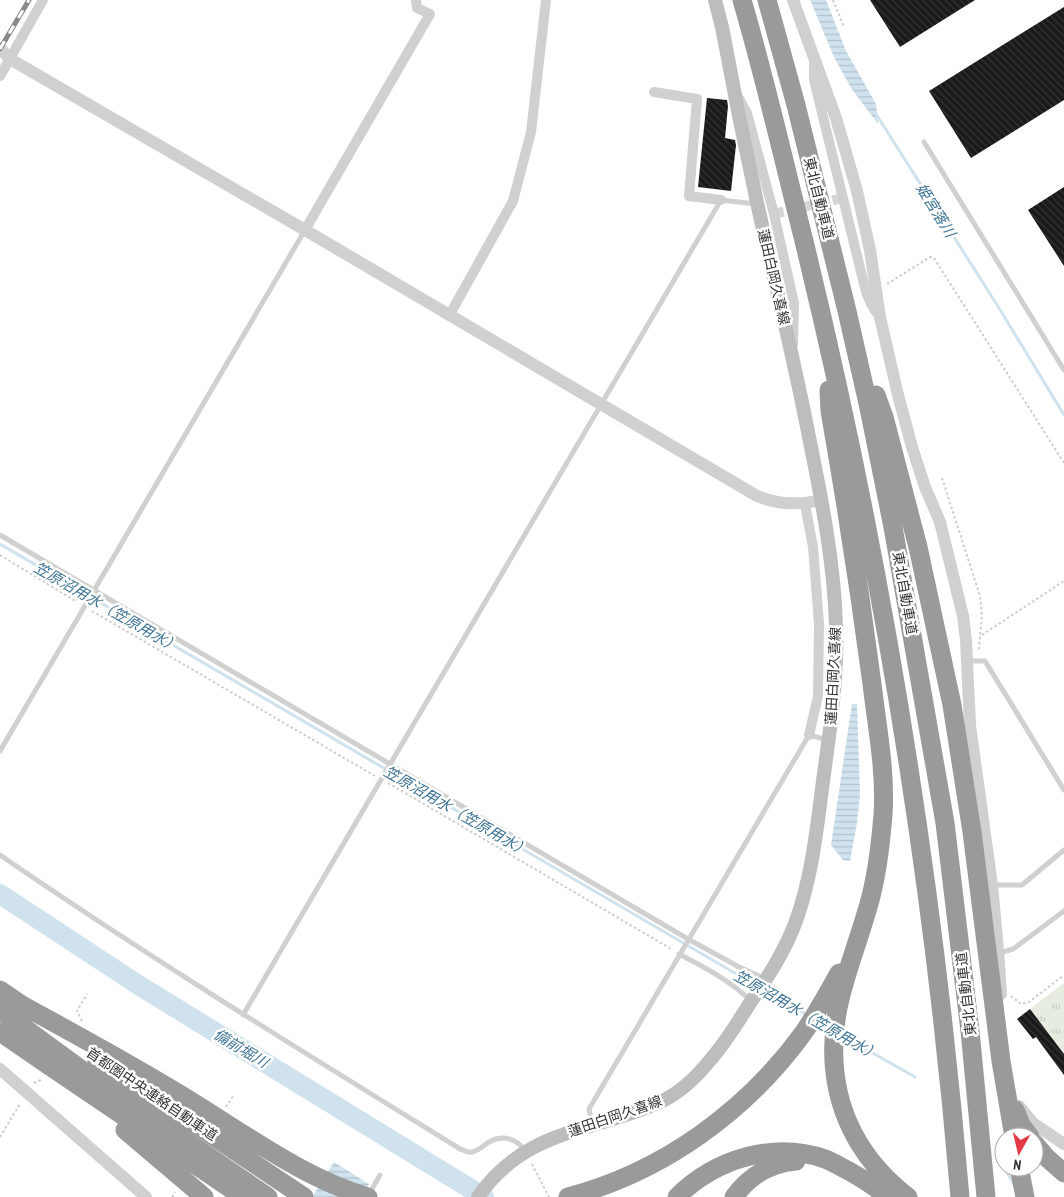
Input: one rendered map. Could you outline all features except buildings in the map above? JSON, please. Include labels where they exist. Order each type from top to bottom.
[{"type":"highway","name":"東北自動車道","points":[[742,0],[772,110],[822,317],[873,554],[930,919],[960,1197]]},
{"type":"highway","name":"東北自動車道","points":[[767,0],[796,105],[847,311],[893,527],[945,823],[970,1031],[986,1197]]},
{"type":"highway","points":[[847,311],[892,445],[918,547],[952,705],[972,832],[986,951],[1012,1127]]},
{"type":"highway","points":[[568,1197],[622,1179],[689,1143],[726,1115],[768,1076],[805,1030],[830,1005],[859,936],[872,893],[883,812],[883,782],[863,614],[830,411],[822,317]]},
{"type":"highway","name":"首都圏中央連絡自動車道","points":[[0,990],[304,1197]]},
{"type":"highway","points":[[22,1005],[133,1065],[303,1170],[334,1185],[368,1197]]},
{"type":"highway","points":[[830,1005],[835,1074],[846,1119],[868,1158],[882,1175],[908,1197]]},
{"type":"highway","name":"首都圏中央連絡自動車道","points":[[0,1010],[79,1068],[268,1197]]},
{"type":"highway","points":[[0,1032],[243,1197]]},
{"type":"highway","points":[[48,1065],[204,1197]]},
{"type":"highway","points":[[1005,1081],[1022,1127]]},
{"type":"highway","points":[[677,1197],[695,1181],[731,1161],[771,1153],[790,1153],[826,1160],[866,1180],[887,1197]]},
{"type":"highway","points":[[1044,1155],[1064,1173]]},
{"type":"highway","points":[[734,1197],[740,1188],[754,1176],[779,1164],[809,1161],[837,1166]]},
{"type":"highway","points":[[1021,1177],[1025,1197]]},
{"type":"main road","name":"蓮田白岡久喜線","points":[[478,1197],[491,1178],[525,1151],[561,1135],[668,1098],[694,1078],[713,1057],[751,1002],[783,950],[796,919],[810,868],[836,670],[836,624],[832,574],[822,500],[793,354],[757,204],[715,0]]},
{"type":"street","points":[[0,76],[44,0]]},
{"type":"street","points":[[305,230],[430,14],[417,8],[416,0]]},
{"type":"street","points":[[449,316],[514,201],[532,132],[546,0]]},
{"type":"street","points":[[793,0],[836,118],[857,191],[870,250],[880,317],[912,447],[925,487],[940,522],[963,616],[970,725],[992,885],[999,953],[1004,1060],[1012,1093],[1024,1114],[1033,1123],[1064,1144]]},
{"type":"street","points":[[0,48],[10,59],[757,496],[772,502],[792,505],[822,500]]},
{"type":"street","points":[[815,58],[814,80],[864,284],[868,299],[880,317]]},
{"type":"street","points":[[734,90],[747,113],[778,232],[794,304],[793,354]]},
{"type":"street","points":[[654,92],[697,99],[689,196],[722,200]]},
{"type":"street","points":[[806,504],[814,556],[820,624],[818,696],[809,735]]},
{"type":"street","points":[[0,1069],[146,1197]]},
{"type":"lane","points":[[924,142],[1064,370]]},
{"type":"lane","points":[[244,1015],[722,200],[757,204]]},
{"type":"lane","points":[[0,751],[305,230]]},
{"type":"lane","points":[[0,534],[688,939],[739,967],[766,979]]},
{"type":"lane","points":[[966,661],[985,661],[1064,790]]},
{"type":"lane","points":[[592,1124],[589,1109],[809,735],[828,740]]},
{"type":"lane","points":[[992,885],[1022,884],[1064,850]]},
{"type":"lane","points":[[0,855],[93,918],[244,1015],[460,1149],[474,1152],[492,1140],[505,1138],[514,1139],[525,1151]]},
{"type":"lane","points":[[999,953],[1013,950],[1064,911]]},
{"type":"lane","points":[[679,954],[712,972],[742,993],[751,1002]]},
{"type":"lane","points":[[368,1197],[380,1175]]},
{"type":"path","points":[[833,0],[844,27]]},
{"type":"path","points":[[876,288],[930,257],[934,258],[1064,463]]},
{"type":"path","points":[[942,478],[980,596],[981,635],[978,654]]},
{"type":"path","points":[[0,556],[679,954]]},
{"type":"path","points":[[966,640],[981,635],[1064,581]]},
{"type":"path","points":[[1000,987],[1021,1004],[1028,1002],[1064,976]]},
{"type":"path","points":[[525,1151],[549,1197]]},
{"type":"green space","points":[[1064,983],[1064,1054],[1030,1009]]},
{"type":"water","points":[[810,0],[826,0],[846,51],[876,104],[878,124],[851,88],[834,57]]},
{"type":"water","points":[[852,704],[857,704],[860,795],[850,861],[843,860],[831,845]]},
{"type":"water","points":[[334,1162],[369,1184],[361,1197],[312,1197]]},
{"type":"waterway","name":"姫宮落川","points":[[876,114],[999,308],[1064,415]]},
{"type":"waterway","name":"笠原沼用水（笠原用水）","points":[[0,544],[757,986]]},
{"type":"waterway","name":"備前堀川","points":[[0,894],[140,986],[484,1197]]},
{"type":"waterway","name":"笠原沼用水（笠原用水）","points":[[763,989],[807,1015]]},
{"type":"waterway","name":"笠原沼用水（笠原用水）","points":[[841,1035],[915,1077]]},
{"type":"waterway","name":"笠原沼用水（笠原用水）","points":[[1010,1177],[1013,1183]]},
{"type":"tunnel","points":[[774,214],[843,198]]},
{"type":"railway","points":[[0,49],[29,0]]}]
